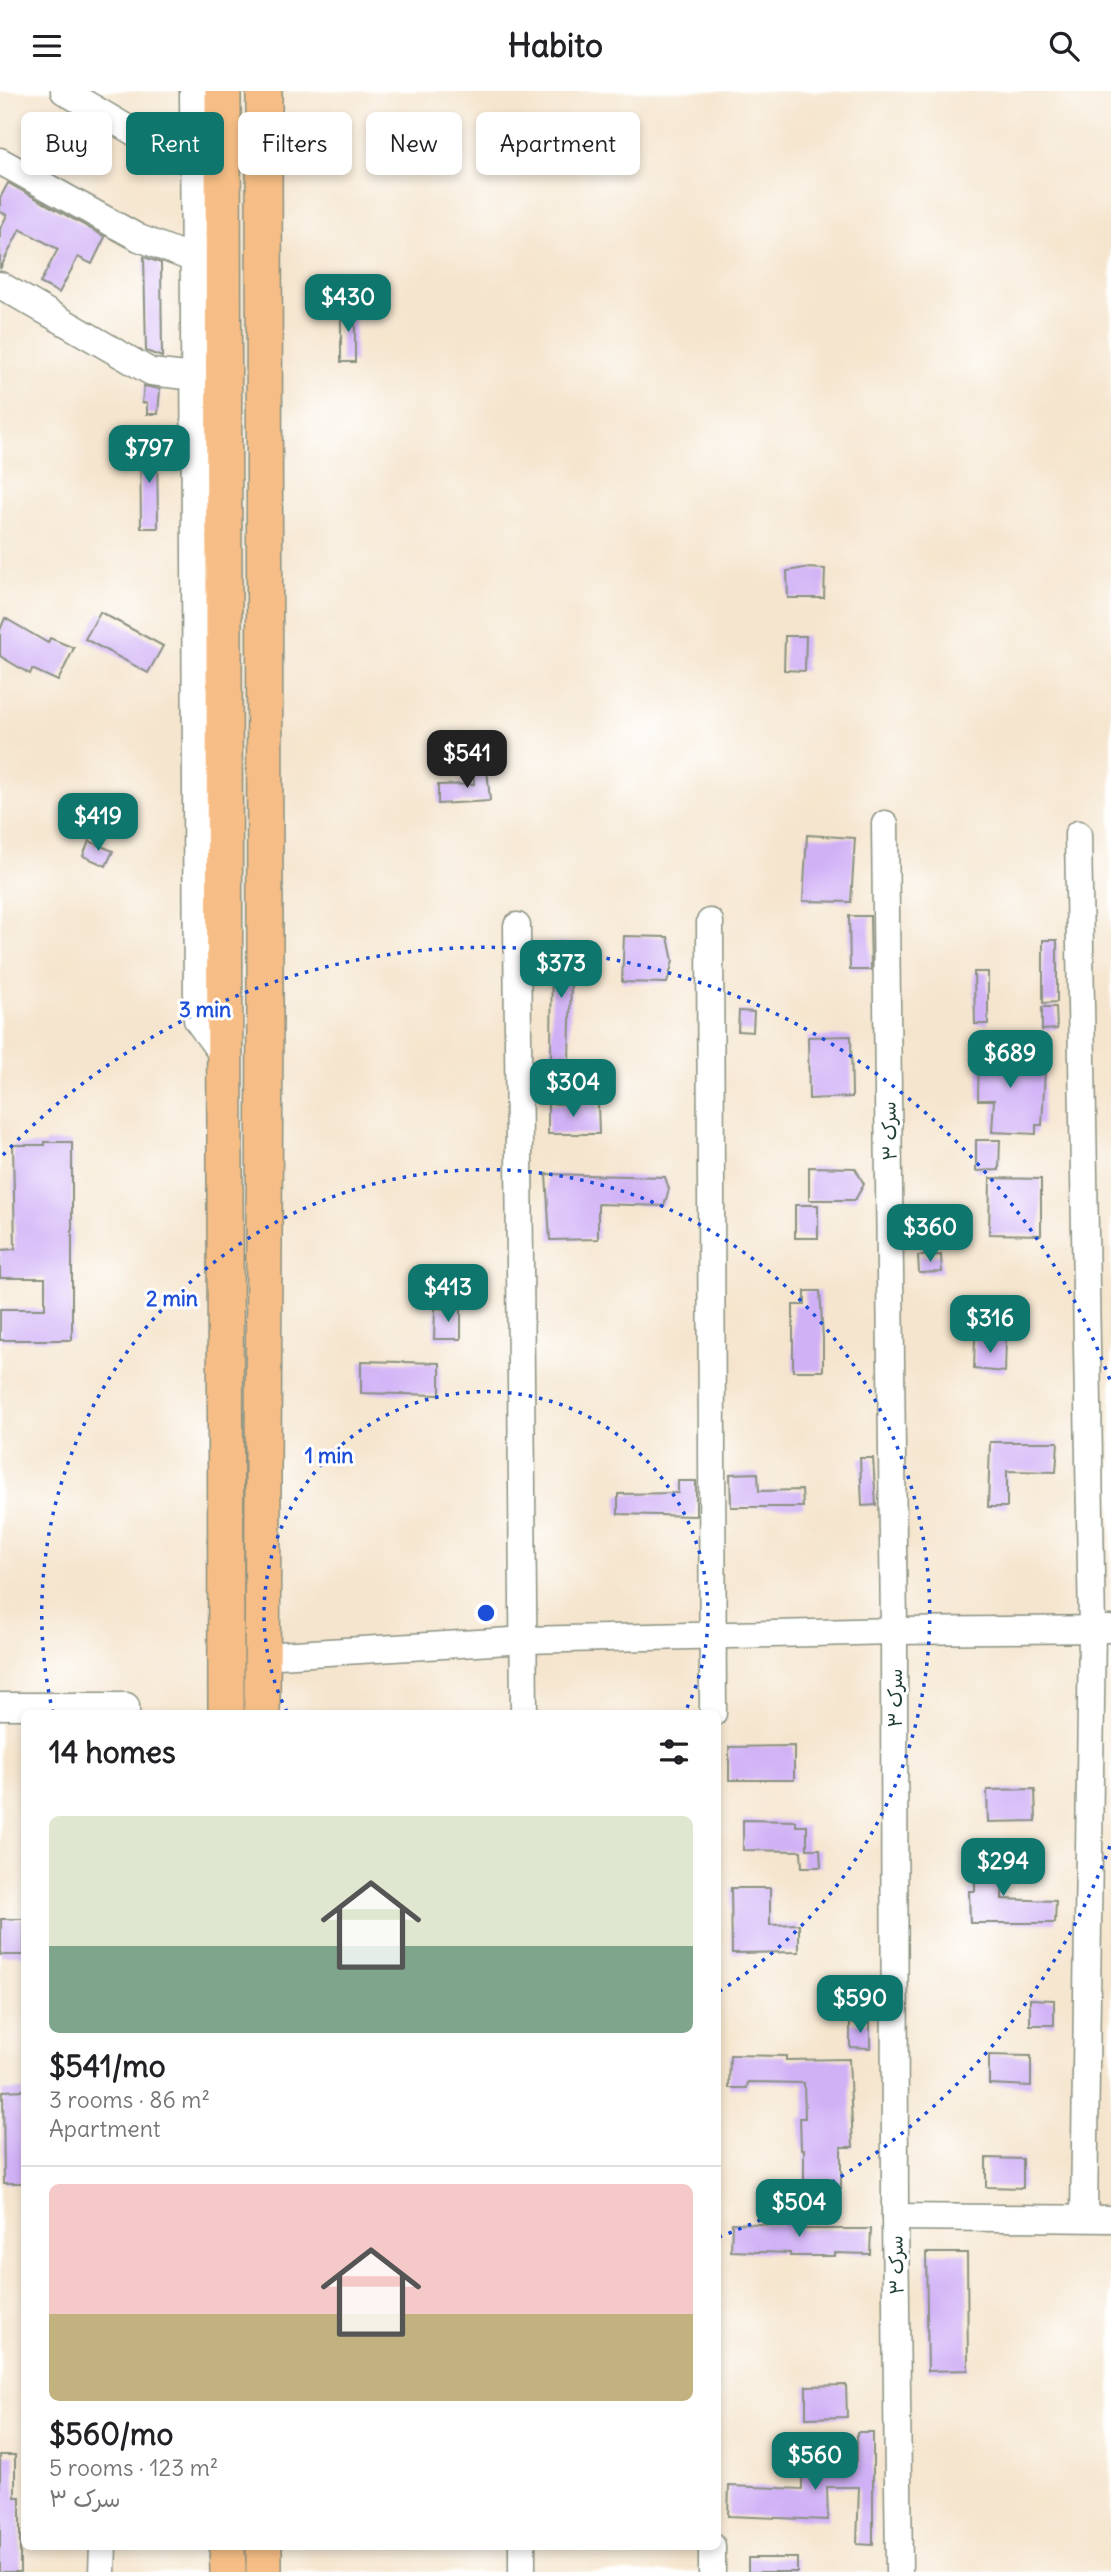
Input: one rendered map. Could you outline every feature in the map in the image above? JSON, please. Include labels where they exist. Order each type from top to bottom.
[{"type":"main road","points":[[223,91],[226,1710]]},
{"type":"main road","points":[[262,1710],[265,1001],[264,91]]},
{"type":"main road","points":[[224,1000],[265,1001]]},
{"type":"main road","points":[[228,2550],[228,2572]]},
{"type":"main road","points":[[264,2550],[264,2572]]},
{"type":"street","points":[[64,91],[126,127]]},
{"type":"street","points":[[193,91],[193,112]]},
{"type":"street","points":[[0,161],[139,238],[194,259]]},
{"type":"street","points":[[193,175],[197,1020],[224,1056]]},
{"type":"street","points":[[0,285],[151,372],[194,377]]},
{"type":"street","name":"سرک ۳","points":[[885,824],[894,1631],[895,2217],[899,2572]]},
{"type":"street","points":[[1078,834],[1101,1629],[1084,2217]]},
{"type":"street","points":[[710,922],[713,1710]]},
{"type":"street","points":[[517,926],[524,1710]]},
{"type":"street","points":[[262,1656],[525,1640],[1101,1629]]},
{"type":"street","points":[[0,1706],[126,1706],[125,1710]]},
{"type":"street","points":[[895,2217],[1111,2219]]},
{"type":"street","points":[[102,2572],[103,2550]]},
{"type":"street","points":[[522,2550],[522,2572]]},
{"type":"street","points":[[712,2550],[712,2572]]},
{"type":"building","points":[[8,183],[105,237],[92,264],[78,257],[59,293],[40,283],[58,249],[20,229],[0,269],[0,229],[7,215],[0,212],[0,198]]},
{"type":"building","points":[[144,257],[161,263],[162,357],[146,351]]},
{"type":"building","points":[[341,306],[355,306],[355,362],[341,362]]},
{"type":"building","points":[[144,386],[160,389],[158,414],[147,414],[147,403],[142,403]]},
{"type":"building","points":[[140,442],[157,442],[158,528],[141,528]]},
{"type":"building","points":[[825,569],[824,598],[788,598],[787,571]]},
{"type":"building","points":[[100,612],[163,646],[148,673],[85,639]]},
{"type":"building","points":[[5,618],[48,643],[50,638],[74,648],[58,681],[32,669],[30,674],[0,656],[0,630]]},
{"type":"building","points":[[785,636],[806,636],[805,671],[784,670]]},
{"type":"building","points":[[487,768],[490,801],[438,804],[438,785],[474,784],[473,769]]},
{"type":"building","points":[[807,835],[855,838],[851,902],[803,901]]},
{"type":"building","points":[[89,841],[113,851],[106,866],[83,856]]},
{"type":"building","points":[[849,916],[870,916],[871,970],[850,970]]},
{"type":"building","points":[[624,936],[668,937],[673,961],[667,983],[622,982]]},
{"type":"building","points":[[1043,940],[1057,940],[1057,1002],[1043,1003]]},
{"type":"building","points":[[552,943],[572,943],[569,1060],[551,1059]]},
{"type":"building","points":[[974,972],[988,972],[988,1024],[975,1024]]},
{"type":"building","points":[[1042,1007],[1056,1007],[1057,1029],[1042,1030]]},
{"type":"building","points":[[739,1011],[754,1012],[753,1032],[738,1031]]},
{"type":"building","points":[[851,1036],[852,1097],[809,1099],[808,1037]]},
{"type":"building","points":[[979,1036],[1004,1037],[1004,1071],[1045,1070],[1042,1125],[1036,1125],[1036,1134],[992,1132],[994,1100],[978,1100]]},
{"type":"building","points":[[598,1103],[599,1134],[548,1134],[548,1104]]},
{"type":"building","points":[[976,1140],[1000,1140],[999,1170],[976,1171]]},
{"type":"building","points":[[45,1142],[72,1142],[72,1340],[0,1340],[0,1309],[45,1309],[45,1278],[0,1278],[0,1250],[15,1249],[13,1145],[45,1145]]},
{"type":"building","points":[[809,1167],[855,1168],[864,1184],[855,1200],[809,1200]]},
{"type":"building","points":[[546,1174],[665,1177],[669,1189],[664,1206],[598,1204],[598,1239],[550,1240]]},
{"type":"building","points":[[990,1178],[1041,1179],[1041,1235],[989,1234]]},
{"type":"building","points":[[795,1205],[818,1205],[818,1238],[795,1238]]},
{"type":"building","points":[[941,1255],[942,1272],[919,1273],[918,1256]]},
{"type":"building","points":[[805,1291],[820,1291],[823,1371],[793,1371],[793,1305],[805,1305]]},
{"type":"building","points":[[435,1308],[461,1309],[461,1339],[434,1339]]},
{"type":"building","points":[[975,1338],[1006,1339],[1005,1372],[974,1369]]},
{"type":"building","points":[[361,1361],[440,1363],[440,1395],[361,1393]]},
{"type":"building","points":[[990,1442],[1058,1442],[1056,1472],[1007,1471],[1007,1507],[988,1507]]},
{"type":"building","points":[[860,1458],[873,1458],[876,1505],[862,1506]]},
{"type":"building","points":[[758,1473],[759,1491],[802,1490],[803,1507],[731,1507],[730,1474]]},
{"type":"building","points":[[678,1481],[696,1481],[696,1516],[618,1514],[618,1494],[678,1493]]},
{"type":"building","points":[[794,1746],[794,1780],[729,1780],[729,1747]]},
{"type":"building","points":[[1035,1789],[1036,1821],[988,1822],[987,1790]]},
{"type":"building","points":[[743,1820],[796,1821],[796,1826],[807,1826],[807,1849],[820,1849],[821,1867],[802,1867],[801,1851],[743,1850]]},
{"type":"building","points":[[975,1855],[1004,1856],[1002,1899],[1056,1901],[1055,1923],[970,1923],[969,1891],[975,1891]]},
{"type":"building","points":[[731,1888],[770,1888],[770,1925],[799,1924],[799,1952],[732,1953]]},
{"type":"building","points":[[1,1919],[21,1919],[21,1955],[1,1955]]},
{"type":"building","points":[[1030,1999],[1054,2000],[1054,2025],[1030,2025]]},
{"type":"building","points":[[850,2023],[870,2023],[870,2048],[850,2047]]},
{"type":"building","points":[[730,2055],[786,2056],[786,2060],[849,2059],[853,2147],[841,2147],[841,2188],[804,2188],[804,2149],[801,2149],[800,2118],[805,2118],[804,2083],[748,2082],[747,2088],[729,2088]]},
{"type":"building","points":[[989,2055],[1031,2056],[1031,2086],[989,2084]]},
{"type":"building","points":[[21,2090],[21,2183],[4,2183],[3,2091]]},
{"type":"building","points":[[986,2158],[1023,2159],[1023,2188],[986,2187]]},
{"type":"building","points":[[800,2210],[801,2229],[871,2229],[870,2254],[790,2256],[790,2253],[731,2251],[732,2223],[782,2225],[781,2211]]},
{"type":"building","points":[[926,2253],[967,2253],[968,2370],[928,2371]]},
{"type":"building","points":[[846,2385],[847,2417],[806,2418],[806,2386]]},
{"type":"building","points":[[857,2432],[873,2432],[873,2545],[857,2544],[859,2487],[827,2487],[828,2520],[728,2516],[729,2486],[802,2489],[802,2460],[857,2461]]},
{"type":"building","points":[[0,2455],[15,2455],[15,2497],[20,2497],[20,2572],[0,2572]]},
{"type":"building","points":[[748,2558],[797,2558],[797,2572],[748,2572]]}]
